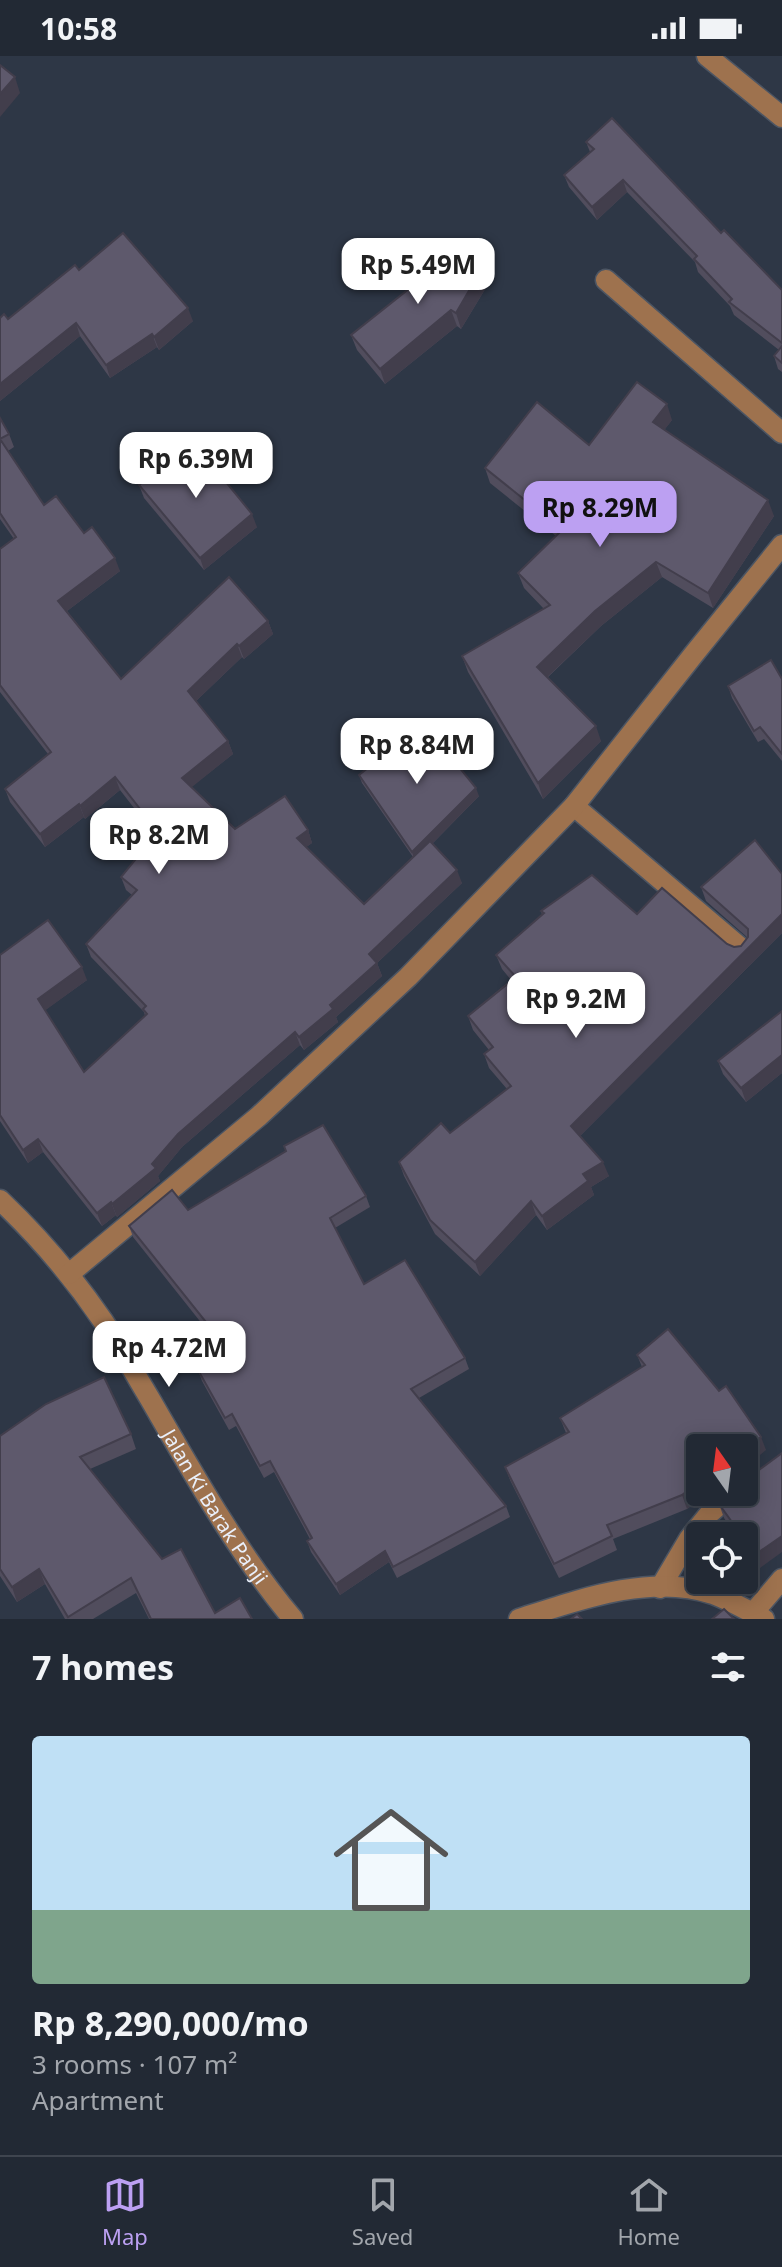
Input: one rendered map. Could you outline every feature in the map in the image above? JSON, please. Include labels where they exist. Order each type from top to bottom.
[{"type":"street","points":[[707,56],[782,117]]},
{"type":"street","points":[[606,280],[782,433]]},
{"type":"street","points":[[69,1274],[259,1116],[408,977],[574,806],[782,545]]},
{"type":"street","points":[[574,806],[741,948]]},
{"type":"street","name":"Jalan Ki Barak Panji","points":[[0,1200],[69,1274],[105,1323],[226,1527],[293,1619]]},
{"type":"street","points":[[660,1588],[689,1539],[718,1506]]},
{"type":"street","points":[[519,1619],[601,1594],[640,1587],[710,1593],[758,1616],[782,1579]]},
{"type":"building","points":[[0,65],[15,77],[0,94]]},
{"type":"building","points":[[612,118],[721,233],[724,230],[782,290],[782,343],[729,302],[732,299],[694,259],[697,256],[623,180],[592,207],[564,175],[594,149],[586,142]]},
{"type":"building","points":[[123,233],[188,308],[154,337],[152,334],[106,365],[76,323],[0,384],[0,318],[4,314],[8,319],[75,265],[79,270]]},
{"type":"building","points":[[436,244],[481,270],[456,313],[451,310],[380,369],[351,335],[410,288]]},
{"type":"building","points":[[782,346],[782,363],[774,356]]},
{"type":"building","points":[[637,382],[667,404],[653,422],[768,500],[708,593],[656,562],[595,611],[537,667],[596,726],[538,783],[462,656],[550,605],[518,573],[562,530],[485,468],[537,402],[589,445]]},
{"type":"building","points":[[0,418],[9,434],[0,439]]},
{"type":"building","points":[[0,439],[44,505],[56,496],[84,533],[92,527],[115,558],[58,601],[121,679],[229,577],[268,621],[239,646],[237,644],[188,691],[228,741],[182,778],[235,829],[285,796],[308,830],[297,838],[364,904],[430,841],[457,870],[369,954],[377,963],[330,1005],[333,1009],[299,1037],[295,1032],[178,1134],[152,1164],[156,1168],[97,1213],[38,1139],[23,1150],[0,1115],[0,955],[48,920],[82,967],[38,999],[84,1072],[147,1014],[143,1009],[146,1006],[86,944],[137,890],[121,877],[158,832],[115,777],[40,834],[5,789],[51,752],[0,685],[0,549],[16,537],[0,513]]},
{"type":"building","points":[[195,444],[252,514],[200,558],[139,485]]},
{"type":"building","points":[[771,660],[782,679],[782,754],[760,727],[754,731],[728,686]]},
{"type":"building","points":[[424,724],[476,788],[412,852],[359,775]]},
{"type":"building","points":[[755,840],[782,874],[782,914],[571,1126],[603,1162],[583,1174],[588,1181],[542,1216],[531,1201],[475,1262],[430,1220],[399,1162],[441,1123],[450,1133],[511,1086],[484,1054],[493,1047],[468,1016],[516,977],[496,955],[544,913],[541,911],[592,875],[637,914],[662,888],[727,944],[741,946],[748,937],[748,929],[701,887]]},
{"type":"building","points":[[782,1011],[782,1055],[741,1088],[718,1061]]},
{"type":"building","points":[[323,1125],[366,1196],[330,1218],[364,1284],[405,1260],[465,1358],[411,1389],[506,1506],[393,1567],[385,1551],[336,1584],[307,1541],[312,1538],[270,1461],[260,1466],[232,1414],[225,1418],[198,1370],[230,1352],[129,1226],[172,1190],[188,1210],[286,1151],[284,1146]]},
{"type":"building","points":[[668,1329],[719,1391],[726,1386],[761,1437],[758,1439],[758,1434],[686,1434],[686,1492],[607,1525],[612,1536],[554,1564],[505,1467],[569,1432],[560,1418],[645,1365],[637,1355]]},
{"type":"building","points":[[104,1377],[131,1434],[80,1457],[162,1559],[181,1549],[215,1613],[240,1598],[252,1619],[151,1619],[131,1578],[68,1617],[39,1569],[12,1587],[0,1569],[0,1436],[46,1404]]},
{"type":"building","points":[[782,1453],[782,1536],[758,1553],[758,1522],[732,1522],[720,1506],[758,1506],[758,1471]]},
{"type":"building","points":[[724,1609],[734,1619],[712,1619]]}]
